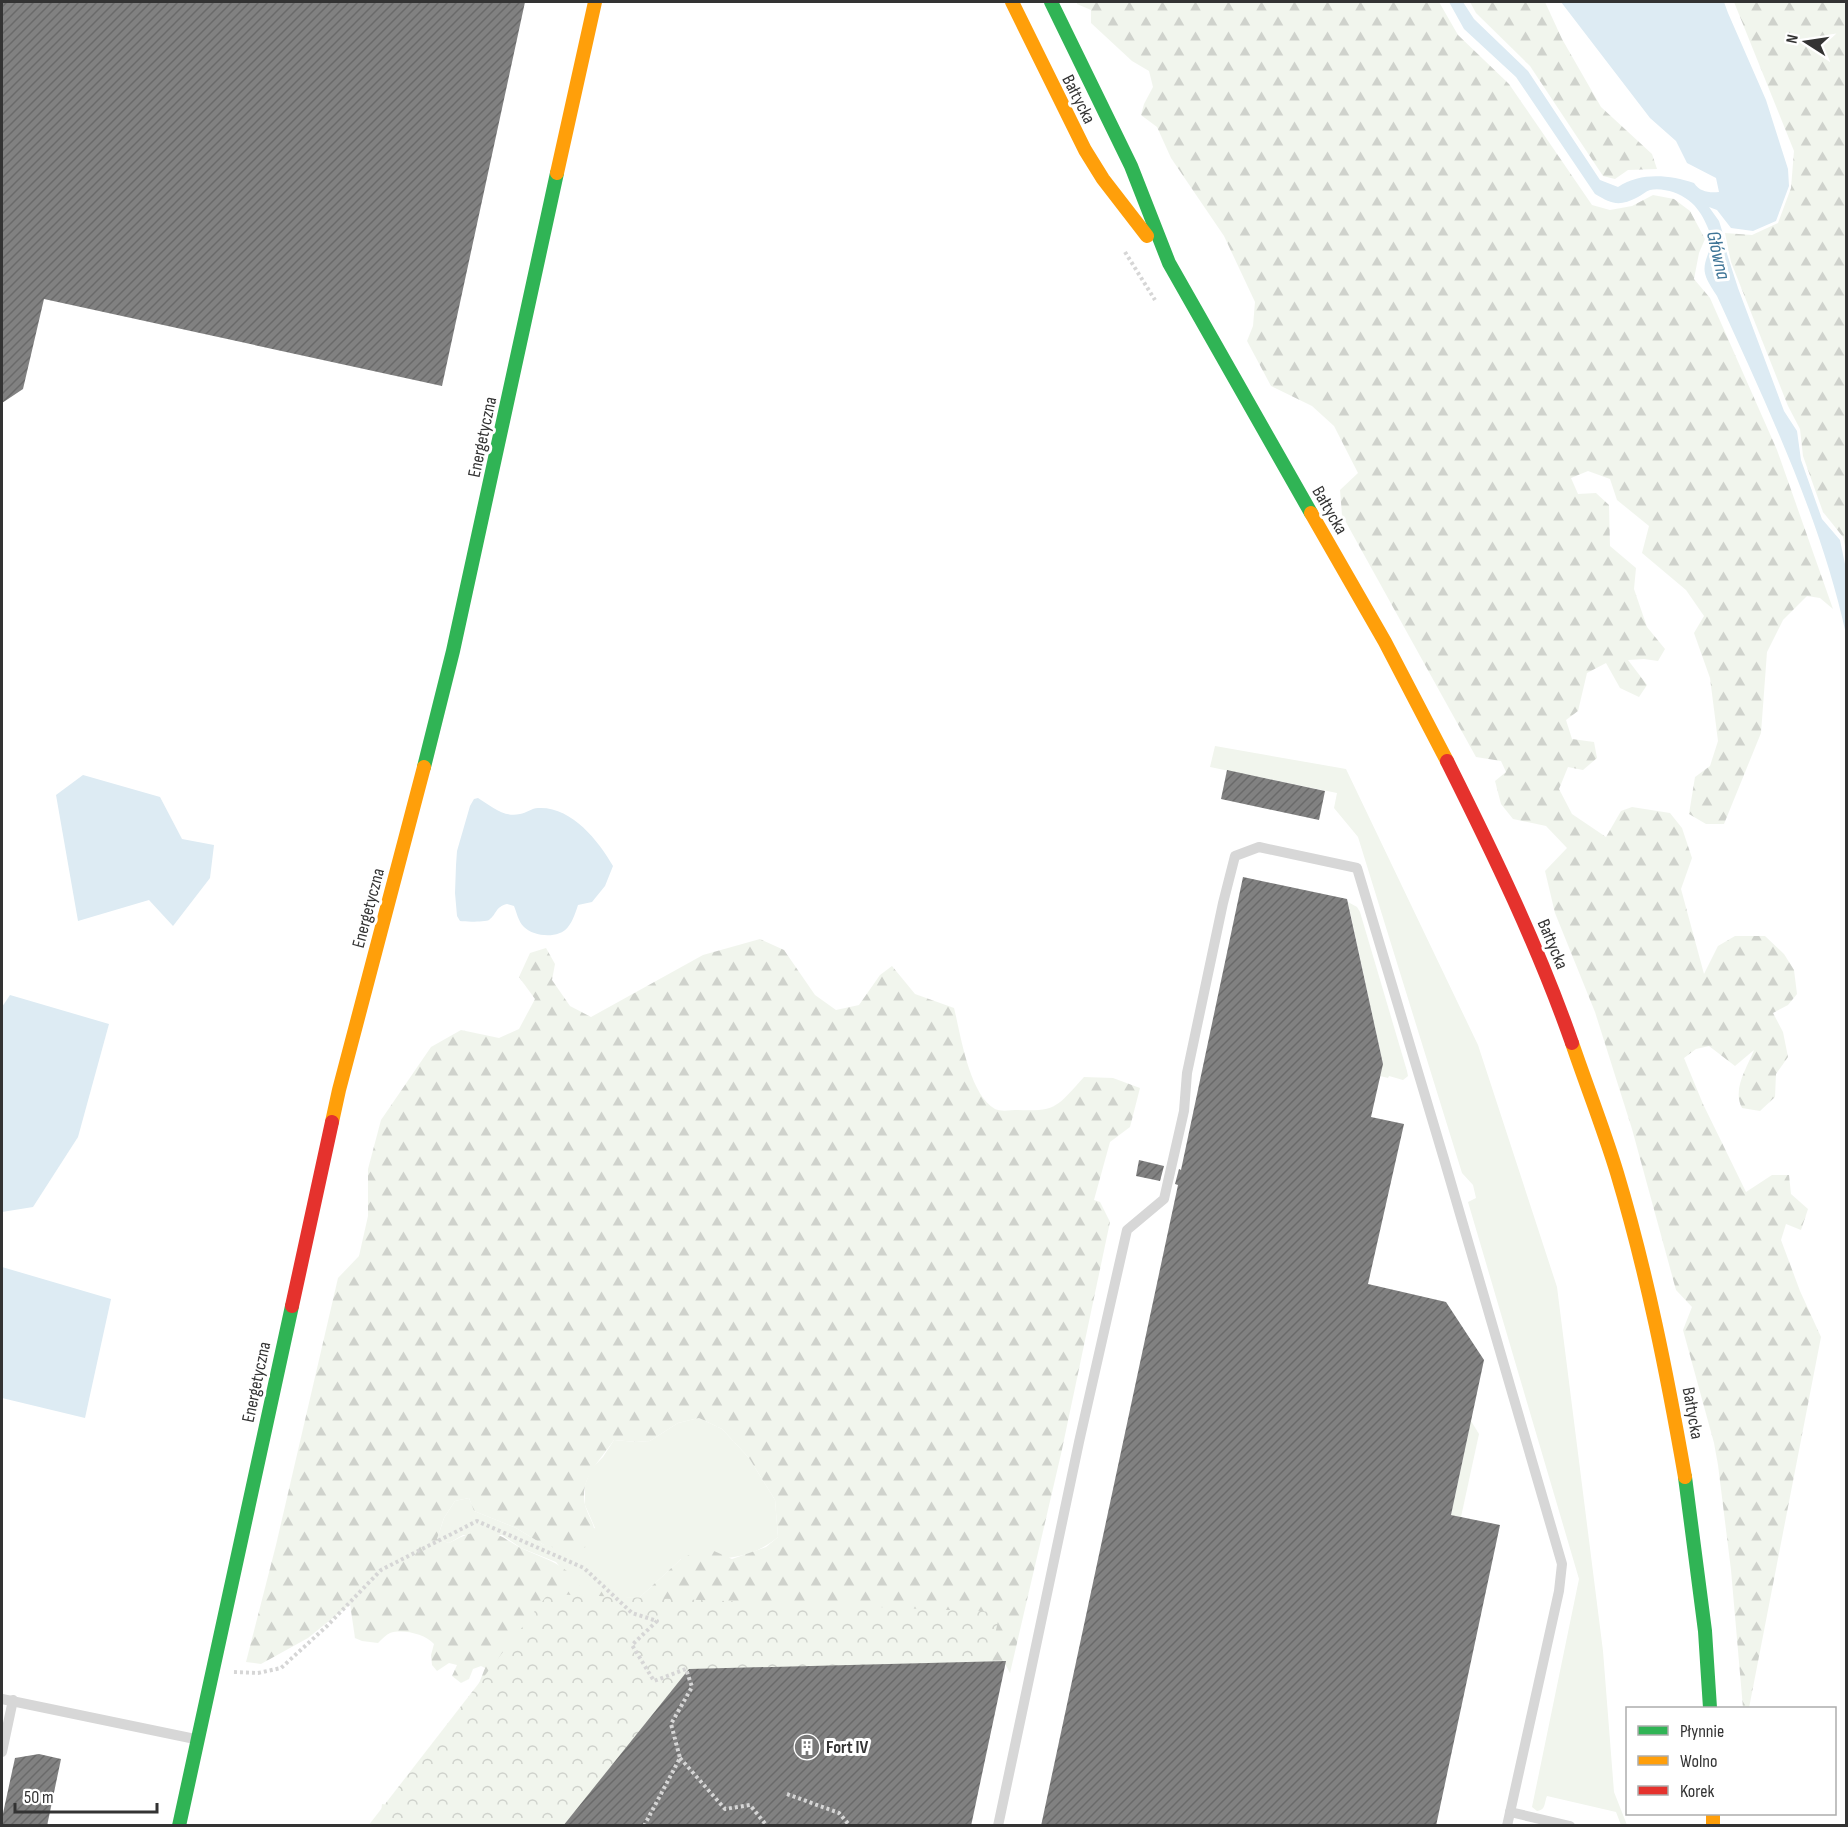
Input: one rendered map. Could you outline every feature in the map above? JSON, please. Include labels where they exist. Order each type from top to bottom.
[{"type":"main road","name":"Energetyczna","points":[[179,1826],[339,1090],[453,651],[595,2]]},
{"type":"main road","name":"Bałtycka","points":[[1012,2],[1069,119],[1103,179],[1169,263]]},
{"type":"main road","name":"Bałtycka","points":[[1051,2],[1131,166],[1169,263],[1385,642],[1421,710],[1500,868],[1563,1017],[1617,1173],[1653,1308],[1666,1367],[1690,1502],[1705,1631],[1710,1707]]},
{"type":"lane","points":[[998,1826],[1079,1442],[1127,1230],[1164,1199],[1184,1112],[1187,1073],[1235,856],[1258,847],[1357,868],[1562,1564],[1560,1591],[1507,1826]]},
{"type":"lane","points":[[2,1698],[198,1740]]},
{"type":"lane","points":[[2,1752],[13,1701]]},
{"type":"lane","points":[[1510,1812],[1570,1826]]},
{"type":"path","points":[[213,1669],[258,1673],[281,1668],[327,1626],[381,1570],[477,1521],[584,1568],[632,1613],[657,1621],[632,1645],[654,1681],[686,1669],[692,1687],[671,1724],[680,1758],[725,1809],[750,1805],[767,1826]]},
{"type":"path","points":[[644,1826],[680,1758]]},
{"type":"path","points":[[787,1794],[839,1813],[850,1826]]},
{"type":"green space","points":[[1077,2],[1439,2],[1458,35],[1509,84],[1592,205],[1610,210],[1632,206],[1653,195],[1674,199],[1690,211],[1705,239],[1699,253],[1694,279],[1710,298],[1777,450],[1833,609],[1820,598],[1807,596],[1783,620],[1767,652],[1761,733],[1724,824],[1706,824],[1689,814],[1695,777],[1710,766],[1718,741],[1710,678],[1694,633],[1704,616],[1686,590],[1642,553],[1649,526],[1617,500],[1610,479],[1588,471],[1571,478],[1578,494],[1596,493],[1609,505],[1610,546],[1636,568],[1634,589],[1647,627],[1665,649],[1658,661],[1628,660],[1647,685],[1639,697],[1620,688],[1606,663],[1587,673],[1578,711],[1566,720],[1572,739],[1594,742],[1597,758],[1583,770],[1568,767],[1559,789],[1572,814],[1606,837],[1621,811],[1632,807],[1670,813],[1682,828],[1692,858],[1681,889],[1704,974],[1718,946],[1735,936],[1765,936],[1784,954],[1794,970],[1797,994],[1788,1005],[1773,1013],[1783,1032],[1788,1057],[1776,1074],[1775,1097],[1760,1111],[1742,1108],[1739,1101],[1742,1079],[1754,1050],[1735,1066],[1709,1046],[1696,1049],[1684,1058],[1703,1104],[1746,1192],[1772,1175],[1789,1175],[1791,1194],[1808,1209],[1801,1230],[1786,1224],[1781,1240],[1800,1291],[1821,1337],[1749,1707],[1743,1707],[1731,1570],[1718,1465],[1683,1330],[1692,1307],[1676,1290],[1632,1129],[1595,1012],[1555,913],[1545,871],[1567,848],[1546,826],[1513,819],[1501,804],[1495,781],[1506,772],[1501,761],[1476,757],[1342,515],[1340,490],[1358,473],[1334,426],[1312,406],[1271,386],[1247,341],[1253,326],[1255,302],[1224,236],[1171,158],[1157,127],[1141,115],[1153,87],[1149,71],[1132,61],[1091,23],[1091,10]]},
{"type":"green space","points":[[1470,2],[1545,2],[1562,39],[1601,107],[1652,154],[1657,169],[1628,170],[1615,179],[1603,176],[1530,66],[1476,13]]},
{"type":"green space","points":[[1734,2],[1846,2],[1846,551],[1843,537],[1823,512],[1803,456],[1800,429],[1788,406],[1731,262],[1725,233],[1752,235],[1778,223],[1791,188],[1794,151]]},
{"type":"green space","points":[[1215,746],[1346,769],[1478,1045],[1557,1287],[1603,1651],[1614,1792],[1627,1825],[1621,1825],[1616,1812],[1547,1796],[1542,1809],[1537,1811],[1532,1807],[1579,1579],[1468,1202],[1476,1198],[1473,1185],[1462,1173],[1358,837],[1334,808],[1337,793],[1210,767]]},
{"type":"green space","points":[[1348,902],[1357,907],[1360,912],[1407,1071],[1408,1076],[1403,1080],[1380,1076],[1383,1064]]},
{"type":"green space","points":[[760,939],[784,950],[815,995],[836,1010],[859,1005],[880,975],[892,966],[915,994],[954,1008],[972,1078],[986,1102],[997,1110],[1050,1108],[1062,1100],[1084,1077],[1113,1078],[1140,1088],[1130,1127],[1110,1142],[1094,1200],[1100,1202],[1110,1222],[1061,1454],[1010,1673],[1004,1662],[381,1813],[382,1804],[388,1805],[478,1686],[485,1668],[481,1666],[473,1669],[469,1679],[461,1683],[452,1676],[457,1665],[449,1663],[437,1671],[432,1665],[431,1655],[434,1644],[420,1635],[395,1632],[388,1634],[378,1643],[355,1638],[350,1604],[308,1638],[261,1664],[246,1662],[276,1545],[338,1278],[359,1256],[368,1216],[368,1169],[381,1120],[431,1047],[461,1030],[499,1038],[519,1029],[535,999],[519,977],[530,953],[546,948],[555,964],[552,980],[570,1006],[591,1017],[703,955]],"holes":[[[699,1418],[722,1429],[749,1458],[775,1500],[778,1537],[766,1547],[732,1559],[705,1547],[681,1559],[639,1598],[629,1599],[601,1588],[589,1597],[584,1596],[580,1586],[567,1571],[492,1533],[472,1533],[449,1543],[437,1539],[444,1518],[455,1501],[469,1498],[474,1511],[516,1528],[544,1545],[572,1552],[594,1544],[594,1528],[586,1508],[585,1489],[591,1471],[614,1440],[650,1441],[678,1423]]]},
{"type":"green space","points":[[699,1418],[722,1429],[749,1458],[775,1500],[778,1537],[755,1551],[732,1557],[681,1559],[639,1598],[584,1596],[556,1562],[521,1548],[502,1535],[463,1535],[449,1543],[437,1539],[444,1518],[455,1501],[469,1498],[474,1511],[516,1528],[544,1545],[595,1528],[585,1505],[585,1485],[591,1469],[603,1457],[614,1440],[650,1441],[678,1423]]},
{"type":"green space","points":[[1471,1421],[1479,1434],[1461,1517],[1451,1515]]},
{"type":"green space","points":[[548,1594],[1000,1612],[953,1825],[368,1826]]},
{"type":"water","name":"Główna","points":[[1449,2],[1463,2],[1474,19],[1528,71],[1600,180],[1618,187],[1646,177],[1675,178],[1694,183],[1705,191],[1719,192],[1716,178],[1687,163],[1676,141],[1650,118],[1561,2],[1724,2],[1766,100],[1788,169],[1789,186],[1776,221],[1753,231],[1731,228],[1717,210],[1709,207],[1719,221],[1738,288],[1784,411],[1797,431],[1801,460],[1822,519],[1840,540],[1846,569],[1846,634],[1835,590],[1807,504],[1736,337],[1707,280],[1705,263],[1713,240],[1699,211],[1689,200],[1665,190],[1650,190],[1621,203],[1611,202],[1595,194],[1516,77],[1464,29]]},
{"type":"water","points":[[83,775],[160,797],[182,839],[214,845],[210,878],[173,926],[149,900],[78,921],[56,795]]},
{"type":"water","points":[[478,798],[498,810],[514,815],[538,808],[562,813],[582,826],[607,856],[613,866],[605,886],[592,902],[578,905],[571,922],[564,931],[553,935],[534,933],[520,922],[514,906],[507,904],[500,907],[489,920],[460,921],[457,916],[455,893],[457,851],[470,806],[474,799]]},
{"type":"water","points":[[10,995],[109,1024],[78,1137],[33,1207],[2,1212],[2,1007]]},
{"type":"water","points":[[2,1267],[111,1299],[85,1418],[2,1398]]},
{"type":"building","points":[[2,2],[525,2],[442,386],[44,299],[23,389],[2,403]]},
{"type":"building","points":[[1227,770],[1325,791],[1319,820],[1221,799]]},
{"type":"building","points":[[1243,877],[1347,899],[1383,1064],[1371,1117],[1404,1124],[1368,1284],[1446,1302],[1484,1360],[1451,1515],[1500,1525],[1436,1826],[1041,1826],[1178,1185],[1175,1184],[1179,1169],[1181,1170]]},
{"type":"building","points":[[1139,1160],[1164,1166],[1160,1181],[1136,1176]]},
{"type":"building","name":"Fort IV","points":[[1006,1661],[971,1826],[563,1826],[689,1669]]},
{"type":"building","points":[[39,1754],[61,1759],[47,1826],[2,1826],[15,1758]]},
{"type":"traffic: fast","points":[[1051,2],[1131,166],[1169,263],[1311,513]]},
{"type":"traffic: fast","points":[[424,767],[453,651],[557,173]]},
{"type":"traffic: fast","points":[[179,1826],[292,1306]]},
{"type":"traffic: fast","points":[[1685,1477],[1705,1631],[1710,1707]]},
{"type":"traffic: slow","points":[[557,173],[595,2]]},
{"type":"traffic: slow","points":[[1012,2],[1085,150],[1103,179],[1147,236]]},
{"type":"traffic: slow","points":[[1311,513],[1385,642],[1447,761]]},
{"type":"traffic: slow","points":[[332,1122],[424,767]]},
{"type":"traffic: slow","points":[[1572,1043],[1612,1157],[1638,1248],[1685,1477]]},
{"type":"traffic: slow","points":[[1713,1815],[1713,1826]]},
{"type":"traffic: jam","points":[[1447,761],[1514,900],[1545,971],[1572,1043]]},
{"type":"traffic: jam","points":[[292,1306],[332,1122]]},
{"type":"place","name":"Fort IV","points":[[807,1747]]}]
